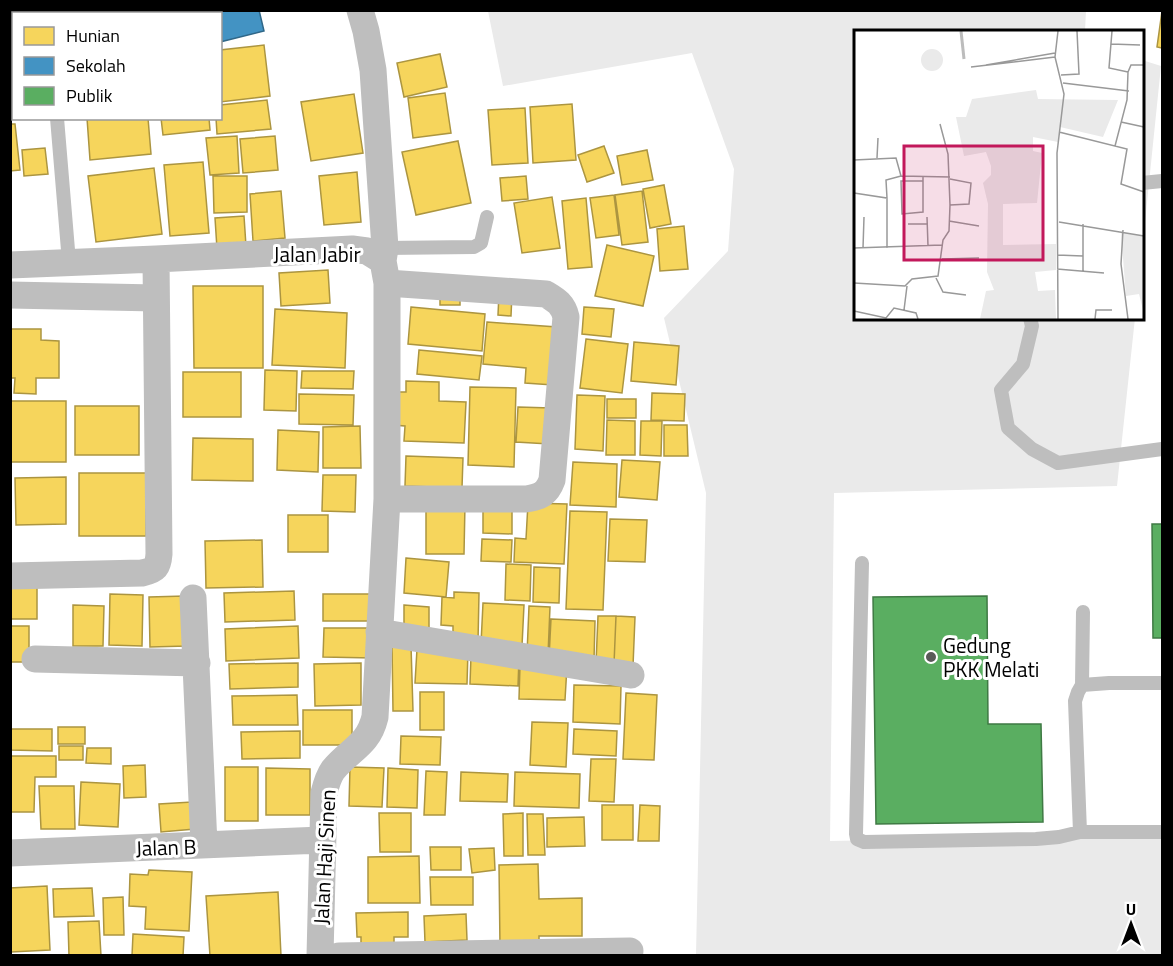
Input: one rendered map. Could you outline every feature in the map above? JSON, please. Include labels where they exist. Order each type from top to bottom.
[{"type":"street","points":[[360,10],[373,70],[385,264],[546,294],[560,303],[566,317],[552,480],[549,489],[535,498],[526,499],[387,499]]},
{"type":"street","name":"Jalan Jabir","points":[[10,265],[352,249],[367,251],[385,264],[387,499]]},
{"type":"street","points":[[10,576],[142,573],[156,568],[159,554],[156,259]]},
{"type":"street","points":[[10,295],[156,298]]},
{"type":"street","name":"Jalan Haji Sinen","points":[[320,956],[324,793],[327,780],[333,770],[365,739],[372,730],[375,717],[387,499]]},
{"type":"street","points":[[193,598],[204,845]]},
{"type":"street","points":[[379,632],[631,675]]},
{"type":"street","points":[[35,659],[197,663]]},
{"type":"street","name":"Jalan B","points":[[10,853],[322,840]]},
{"type":"street","points":[[339,956],[630,951]]},
{"type":"lane","points":[[57,120],[69,262]]},
{"type":"lane","points":[[1143,183],[1162,181]]},
{"type":"lane","points":[[385,264],[474,247],[481,243],[487,217]]},
{"type":"lane","points":[[1030,320],[1032,326],[1023,364],[1001,390],[1008,428],[1032,449],[1058,463],[1162,449]]},
{"type":"lane","points":[[862,563],[857,839],[864,842],[1036,839],[1080,832],[1162,832]]},
{"type":"lane","points":[[1080,832],[1075,701],[1083,685],[1083,612]]},
{"type":"lane","points":[[1083,685],[1162,683]]},
{"type":"shaded area","points":[[488,11],[1086,11],[1085,30],[854,30],[854,320],[1135,320],[1117,486],[834,493],[830,841],[1162,835],[1162,955],[696,955],[706,493],[664,318],[728,251],[734,169],[692,53],[503,86]]},
{"type":"shaded area","points":[[1143,60],[1161,66],[1143,241]]},
{"type":"building: Hunian","points":[[174,10],[174,12],[141,12]]},
{"type":"building: Hunian","points":[[1162,11],[1162,48],[1157,47]]},
{"type":"building: Hunian","points":[[264,45],[270,96],[222,102],[222,50]]},
{"type":"building: Hunian","points":[[440,54],[447,87],[404,97],[397,63]]},
{"type":"building: Hunian","points":[[445,93],[451,133],[413,138],[408,98]]},
{"type":"building: Hunian","points":[[354,94],[363,153],[311,161],[301,102]]},
{"type":"building: Hunian","points":[[267,100],[271,129],[217,134],[216,120],[222,120],[222,105]]},
{"type":"building: Hunian","points":[[572,104],[576,160],[533,163],[530,107]]},
{"type":"building: Hunian","points":[[525,108],[528,163],[492,165],[488,110]]},
{"type":"building: Hunian","points":[[87,120],[148,120],[151,154],[90,160]]},
{"type":"building: Hunian","points":[[161,120],[209,120],[210,130],[163,135]]},
{"type":"building: Hunian","points":[[10,124],[15,124],[20,170],[10,171]]},
{"type":"building: Hunian","points":[[237,136],[239,173],[210,175],[206,138]]},
{"type":"building: Hunian","points":[[275,136],[278,170],[243,173],[240,139]]},
{"type":"building: Hunian","points":[[458,141],[471,203],[416,215],[402,152]]},
{"type":"building: Hunian","points":[[604,146],[614,173],[587,182],[578,155]]},
{"type":"building: Hunian","points":[[45,148],[48,174],[24,176],[22,150]]},
{"type":"building: Hunian","points":[[647,150],[653,180],[622,185],[617,156]]},
{"type":"building: Hunian","points":[[203,162],[209,233],[170,236],[164,165]]},
{"type":"building: Hunian","points":[[154,168],[162,234],[96,242],[88,176]]},
{"type":"building: Hunian","points":[[357,172],[361,222],[324,225],[319,176]]},
{"type":"building: Hunian","points":[[213,176],[247,176],[247,212],[214,213]]},
{"type":"building: Hunian","points":[[526,176],[528,199],[502,201],[500,178]]},
{"type":"building: Hunian","points":[[664,185],[671,224],[650,228],[643,189]]},
{"type":"building: Hunian","points":[[281,191],[285,238],[253,241],[250,194]]},
{"type":"building: Hunian","points":[[642,191],[648,242],[622,245],[615,195]]},
{"type":"building: Hunian","points":[[614,195],[619,235],[596,238],[590,198]]},
{"type":"building: Hunian","points":[[552,197],[560,248],[522,253],[514,203]]},
{"type":"building: Hunian","points":[[586,198],[592,267],[568,269],[562,201]]},
{"type":"building: Hunian","points":[[244,216],[246,246],[217,249],[215,218]]},
{"type":"building: Hunian","points":[[684,226],[688,269],[660,271],[657,229]]},
{"type":"building: Hunian","points":[[607,245],[654,256],[643,306],[595,296]]},
{"type":"building: Hunian","points":[[328,270],[330,303],[281,306],[279,273]]},
{"type":"building: Hunian","points":[[193,286],[263,286],[263,368],[194,368]]},
{"type":"building: Hunian","points":[[460,290],[460,305],[440,305],[440,291]]},
{"type":"building: Hunian","points":[[499,293],[512,294],[511,316],[498,315]]},
{"type":"building: Hunian","points":[[411,307],[485,314],[482,351],[408,344]]},
{"type":"building: Hunian","points":[[584,307],[614,309],[611,337],[582,334]]},
{"type":"building: Hunian","points":[[275,309],[347,313],[345,368],[272,365]]},
{"type":"building: Hunian","points":[[487,322],[557,327],[553,385],[525,383],[526,368],[483,364]]},
{"type":"building: Hunian","points":[[10,329],[41,329],[41,340],[59,341],[59,378],[36,378],[36,394],[14,393],[15,378],[10,378]]},
{"type":"building: Hunian","points":[[586,339],[628,344],[622,393],[580,388]]},
{"type":"building: Hunian","points":[[634,342],[679,346],[676,385],[631,381]]},
{"type":"building: Hunian","points":[[419,350],[482,356],[479,380],[417,374]]},
{"type":"building: Hunian","points":[[265,370],[297,371],[296,411],[264,410]]},
{"type":"building: Hunian","points":[[302,371],[354,371],[353,389],[301,388]]},
{"type":"building: Hunian","points":[[183,372],[241,372],[241,417],[183,417]]},
{"type":"building: Hunian","points":[[406,381],[439,382],[439,401],[466,402],[464,443],[404,441],[405,426],[392,425],[394,392],[406,392]]},
{"type":"building: Hunian","points":[[470,387],[516,388],[514,467],[468,465]]},
{"type":"building: Hunian","points":[[652,393],[685,394],[684,421],[651,420]]},
{"type":"building: Hunian","points":[[299,394],[354,395],[353,425],[299,424]]},
{"type":"building: Hunian","points":[[577,395],[605,396],[603,451],[575,449]]},
{"type":"building: Hunian","points":[[607,399],[636,399],[636,418],[607,418]]},
{"type":"building: Hunian","points":[[10,401],[66,401],[66,462],[10,462]]},
{"type":"building: Hunian","points":[[75,406],[139,406],[139,455],[75,455]]},
{"type":"building: Hunian","points":[[518,407],[551,408],[549,444],[516,442]]},
{"type":"building: Hunian","points":[[607,420],[635,421],[635,455],[606,455]]},
{"type":"building: Hunian","points":[[641,421],[662,421],[661,456],[640,455]]},
{"type":"building: Hunian","points":[[664,425],[687,425],[688,456],[664,456]]},
{"type":"building: Hunian","points":[[360,426],[361,468],[323,468],[323,427]]},
{"type":"building: Hunian","points":[[278,430],[319,432],[318,472],[277,470]]},
{"type":"building: Hunian","points":[[193,438],[253,439],[253,481],[192,480]]},
{"type":"building: Hunian","points":[[406,456],[463,458],[462,488],[405,486]]},
{"type":"building: Hunian","points":[[622,460],[660,462],[657,500],[619,497]]},
{"type":"building: Hunian","points":[[573,462],[617,464],[616,507],[570,505]]},
{"type":"building: Hunian","points":[[79,473],[146,473],[146,536],[79,536]]},
{"type":"building: Hunian","points":[[323,475],[356,475],[355,512],[322,511]]},
{"type":"building: Hunian","points":[[66,477],[66,524],[16,525],[15,478]]},
{"type":"building: Hunian","points":[[528,503],[567,504],[564,564],[514,562],[515,538],[526,539]]},
{"type":"building: Hunian","points":[[426,504],[465,504],[464,554],[426,554]]},
{"type":"building: Hunian","points":[[483,505],[512,506],[512,534],[483,533]]},
{"type":"building: Hunian","points":[[570,511],[607,512],[603,610],[566,609]]},
{"type":"building: Hunian","points":[[288,515],[328,515],[328,552],[288,552]]},
{"type":"building: Hunian","points":[[610,519],[647,520],[645,562],[608,561]]},
{"type":"building: Hunian","points":[[482,539],[512,540],[511,562],[481,561]]},
{"type":"building: Hunian","points":[[262,540],[263,587],[206,588],[205,541]]},
{"type":"building: Hunian","points":[[406,558],[449,562],[446,597],[404,593]]},
{"type":"building: Hunian","points":[[506,564],[531,565],[530,601],[505,600]]},
{"type":"building: Hunian","points":[[534,567],[560,568],[559,603],[533,602]]},
{"type":"building: Hunian","points":[[10,582],[37,582],[37,619],[10,619]]},
{"type":"building: Hunian","points":[[294,591],[295,620],[225,622],[224,593]]},
{"type":"building: Hunian","points":[[454,592],[479,593],[478,642],[453,642],[453,626],[441,625],[442,597],[454,598]]},
{"type":"building: Hunian","points":[[110,594],[143,595],[142,646],[109,645]]},
{"type":"building: Hunian","points":[[323,594],[374,594],[374,621],[323,621]]},
{"type":"building: Hunian","points":[[185,596],[187,646],[150,647],[149,597]]},
{"type":"building: Hunian","points":[[483,603],[524,605],[522,646],[481,644]]},
{"type":"building: Hunian","points":[[73,605],[104,606],[103,646],[73,646]]},
{"type":"building: Hunian","points":[[404,605],[429,607],[429,630],[404,629]]},
{"type":"building: Hunian","points":[[529,606],[550,607],[548,655],[527,654]]},
{"type":"building: Hunian","points":[[598,616],[616,616],[614,664],[596,663]]},
{"type":"building: Hunian","points":[[616,616],[635,617],[633,666],[614,664]]},
{"type":"building: Hunian","points":[[551,619],[595,621],[594,660],[549,658]]},
{"type":"building: Hunian","points":[[10,626],[29,626],[29,662],[10,662]]},
{"type":"building: Hunian","points":[[298,626],[299,658],[226,661],[225,629]]},
{"type":"building: Hunian","points":[[324,628],[373,628],[373,658],[323,657]]},
{"type":"building: Hunian","points":[[392,645],[411,645],[413,711],[393,711]]},
{"type":"building: Hunian","points":[[417,649],[468,650],[467,684],[415,683]]},
{"type":"building: Hunian","points":[[471,656],[519,658],[518,686],[470,684]]},
{"type":"building: Hunian","points":[[298,663],[298,687],[230,689],[229,664]]},
{"type":"building: Hunian","points":[[361,663],[361,705],[315,706],[314,664]]},
{"type":"building: Hunian","points":[[520,665],[567,666],[565,700],[519,699]]},
{"type":"building: Hunian","points":[[574,685],[621,686],[620,724],[573,722]]},
{"type":"building: Hunian","points":[[420,692],[444,692],[444,730],[420,730]]},
{"type":"building: Hunian","points":[[626,693],[657,695],[654,760],[623,759]]},
{"type":"building: Hunian","points":[[297,695],[298,725],[233,725],[232,696]]},
{"type":"building: Hunian","points":[[303,710],[352,710],[352,745],[303,745]]},
{"type":"building: Hunian","points":[[532,722],[568,723],[566,767],[530,765]]},
{"type":"building: Hunian","points":[[58,727],[85,727],[85,744],[58,744]]},
{"type":"building: Hunian","points":[[10,729],[52,729],[52,751],[10,750]]},
{"type":"building: Hunian","points":[[574,729],[617,731],[616,756],[573,754]]},
{"type":"building: Hunian","points":[[300,731],[300,758],[242,759],[241,732]]},
{"type":"building: Hunian","points":[[401,736],[441,737],[440,765],[400,764]]},
{"type":"building: Hunian","points":[[59,746],[83,746],[83,760],[59,760]]},
{"type":"building: Hunian","points":[[87,748],[111,748],[111,764],[86,763]]},
{"type":"building: Hunian","points":[[10,756],[56,756],[56,777],[35,777],[34,812],[10,812]]},
{"type":"building: Hunian","points":[[591,759],[616,759],[614,802],[589,801]]},
{"type":"building: Hunian","points":[[145,765],[146,797],[124,798],[123,766]]},
{"type":"building: Hunian","points":[[225,767],[258,767],[258,821],[225,821]]},
{"type":"building: Hunian","points":[[350,767],[384,768],[382,807],[349,806]]},
{"type":"building: Hunian","points":[[266,768],[310,769],[310,815],[266,815]]},
{"type":"building: Hunian","points":[[388,768],[418,770],[417,808],[387,807]]},
{"type":"building: Hunian","points":[[426,771],[447,772],[445,815],[424,815]]},
{"type":"building: Hunian","points":[[461,772],[508,774],[507,802],[460,801]]},
{"type":"building: Hunian","points":[[515,772],[580,774],[579,808],[514,806]]},
{"type":"building: Hunian","points":[[81,782],[120,784],[118,827],[79,825]]},
{"type":"building: Hunian","points":[[39,786],[74,786],[75,829],[41,829]]},
{"type":"building: Hunian","points":[[192,802],[195,829],[161,832],[159,804]]},
{"type":"building: Hunian","points":[[602,805],[633,805],[633,840],[602,840]]},
{"type":"building: Hunian","points":[[640,805],[660,806],[659,841],[638,841]]},
{"type":"building: Hunian","points":[[379,813],[411,813],[411,852],[380,852]]},
{"type":"building: Hunian","points":[[523,813],[523,856],[504,856],[503,814]]},
{"type":"building: Hunian","points":[[527,814],[543,814],[545,855],[528,855]]},
{"type":"building: Hunian","points":[[584,817],[585,846],[547,847],[547,818]]},
{"type":"building: Hunian","points":[[430,847],[461,847],[461,870],[431,870]]},
{"type":"building: Hunian","points":[[494,848],[495,870],[472,873],[469,849]]},
{"type":"building: Hunian","points":[[419,856],[420,903],[368,903],[368,857]]},
{"type":"building: Hunian","points":[[538,864],[539,899],[582,898],[582,936],[539,936],[539,946],[500,947],[499,865]]},
{"type":"building: Hunian","points":[[149,870],[192,872],[189,931],[145,929],[146,907],[129,906],[130,874],[148,875]]},
{"type":"building: Hunian","points":[[430,877],[473,877],[473,905],[431,905]]},
{"type":"building: Hunian","points":[[47,886],[50,950],[11,952],[10,888]]},
{"type":"building: Hunian","points":[[92,888],[94,916],[54,917],[53,889]]},
{"type":"building: Hunian","points":[[278,892],[281,956],[210,956],[206,896]]},
{"type":"building: Hunian","points":[[123,897],[124,935],[104,935],[103,898]]},
{"type":"building: Hunian","points":[[408,912],[408,937],[394,937],[394,952],[361,953],[361,937],[357,937],[356,913]]},
{"type":"building: Hunian","points":[[466,914],[467,940],[425,942],[424,916]]},
{"type":"building: Hunian","points":[[99,921],[101,956],[69,956],[68,922]]},
{"type":"building: Hunian","points":[[133,934],[184,937],[183,956],[132,956]]},
{"type":"building: Sekolah","points":[[10,10],[34,10],[12,12],[10,17]]},
{"type":"building: Sekolah","points":[[202,10],[259,10],[264,31],[222,42],[222,12],[202,12]]},
{"type":"building: Publik","points":[[1152,524],[1162,524],[1162,638],[1153,638]]},
{"type":"building: Publik","name":"Gedung PKK Melati","points":[[987,596],[988,724],[1041,724],[1043,822],[876,824],[873,597]]},
{"type":"place","name":"Gedung PKK Melati","points":[[931,657]]}]
